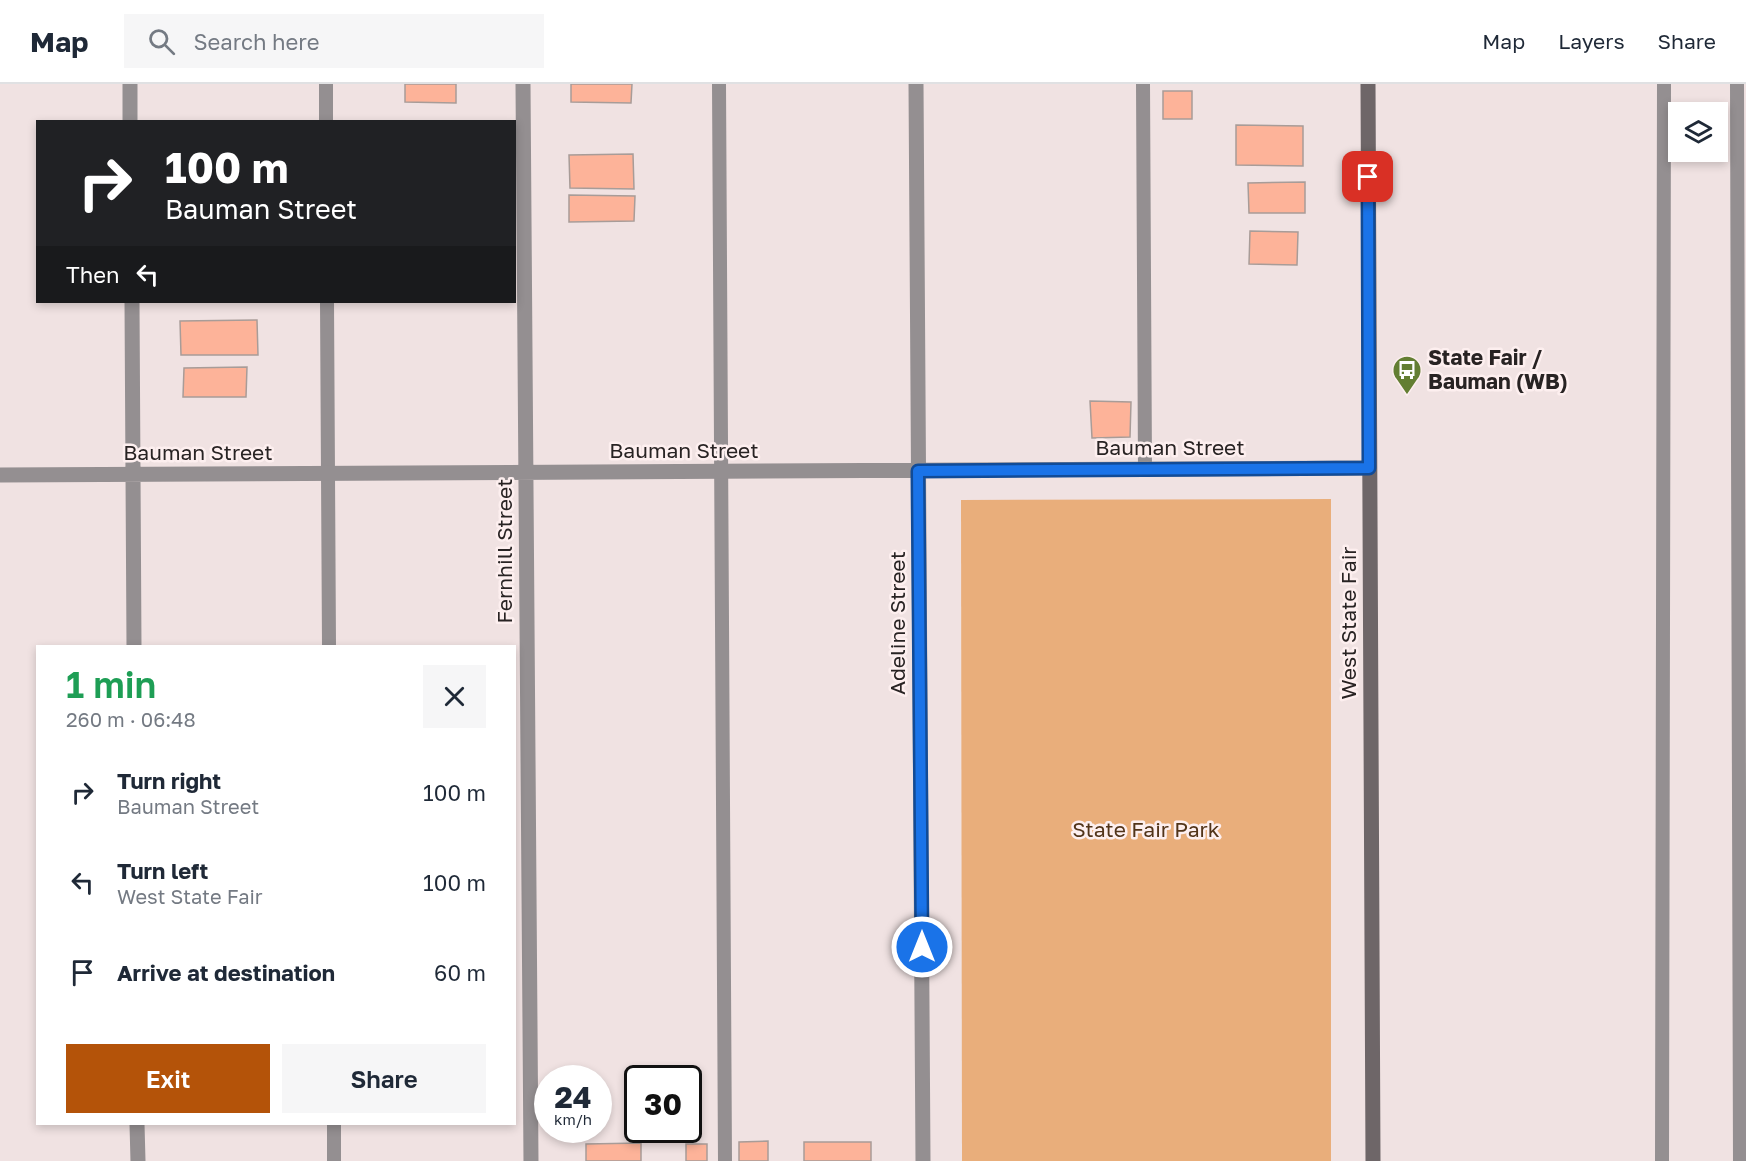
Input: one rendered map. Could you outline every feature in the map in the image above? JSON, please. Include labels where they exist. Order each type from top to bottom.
[{"type":"street","points":[[130,84],[130,120]]},
{"type":"street","name":"Fernhill Street","points":[[523,84],[531,1161]]},
{"type":"street","name":"Adeline Street","points":[[916,84],[923,1161]]},
{"type":"street","name":"West State Fair","points":[[1368,84],[1373,1161]]},
{"type":"street","points":[[132,303],[134,645]]},
{"type":"street","name":"Bauman Street","points":[[0,475],[1369,468]]},
{"type":"street","points":[[137,1125],[138,1161]]},
{"type":"lane","points":[[326,84],[326,120]]},
{"type":"lane","points":[[719,84],[725,1161]]},
{"type":"lane","points":[[1143,84],[1145,469]]},
{"type":"lane","points":[[1662,1161],[1664,84]]},
{"type":"lane","points":[[1737,84],[1740,1161]]},
{"type":"lane","points":[[327,303],[329,645]]},
{"type":"lane","points":[[334,1125],[334,1161]]},
{"type":"green space","name":"State Fair Park","points":[[1331,499],[1331,1161],[962,1161],[961,500]]},
{"type":"building","points":[[405,84],[456,84],[456,103],[405,102]]},
{"type":"building","points":[[571,84],[632,84],[631,103],[571,102]]},
{"type":"building","points":[[1163,91],[1192,91],[1192,119],[1163,119]]},
{"type":"building","points":[[1236,125],[1303,126],[1303,166],[1236,165]]},
{"type":"building","points":[[633,154],[634,189],[570,188],[569,155]]},
{"type":"building","points":[[1305,182],[1305,213],[1249,213],[1248,183]]},
{"type":"building","points":[[569,195],[635,196],[634,221],[569,222]]},
{"type":"building","points":[[1250,231],[1298,232],[1297,265],[1249,264]]},
{"type":"building","points":[[257,320],[258,355],[181,355],[180,321]]},
{"type":"building","points":[[247,367],[246,397],[183,397],[184,368]]},
{"type":"building","points":[[1090,401],[1131,402],[1130,437],[1092,438]]},
{"type":"building","points":[[768,1141],[768,1161],[739,1161],[739,1142]]},
{"type":"building","points":[[804,1142],[871,1142],[871,1161],[804,1161]]},
{"type":"building","points":[[641,1143],[641,1161],[586,1161],[586,1144]]},
{"type":"building","points":[[686,1144],[707,1144],[707,1161],[686,1161]]},
{"type":"place","name":"State Fair / Bauman (WB)","points":[[1407,396]]},
{"type":"route","points":[[922,947],[918,471],[1369,468],[1368,177]]}]
